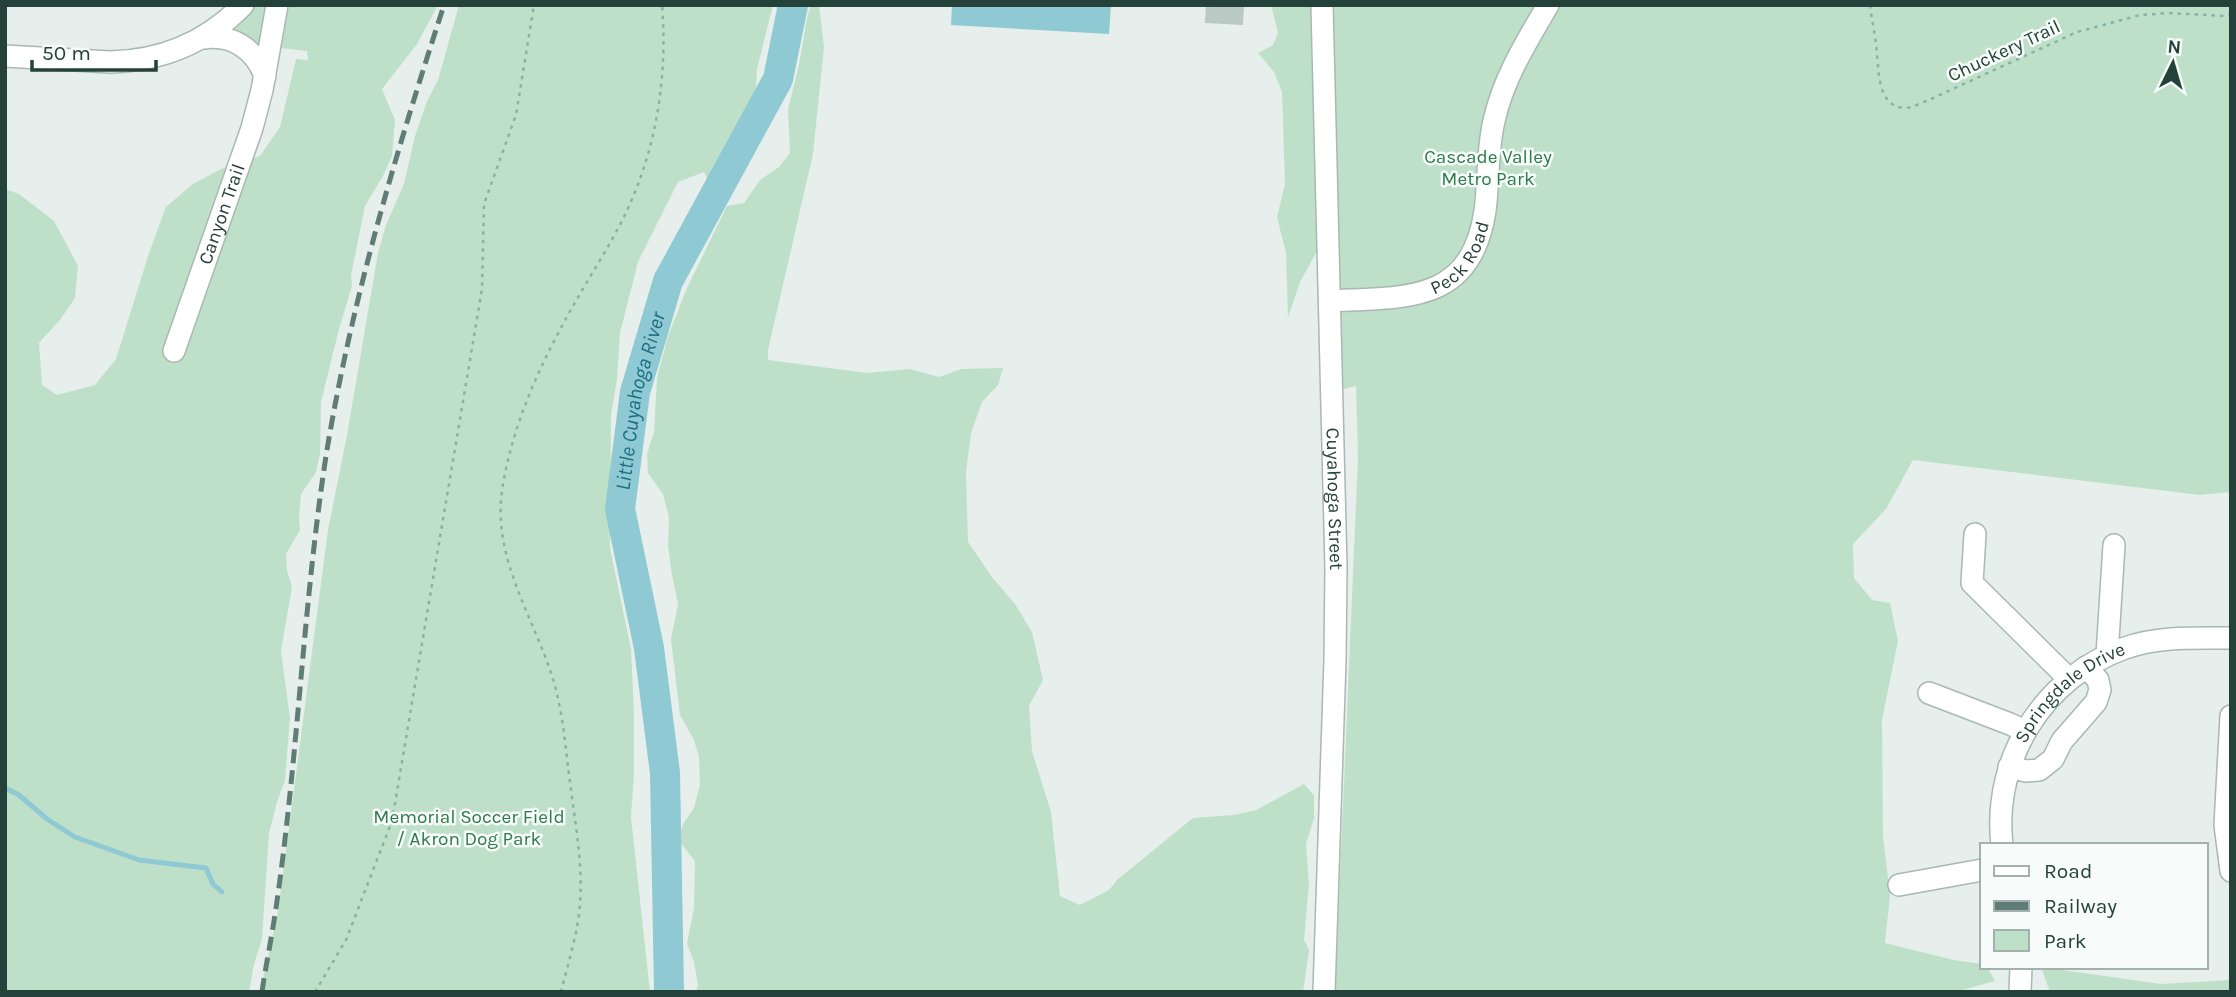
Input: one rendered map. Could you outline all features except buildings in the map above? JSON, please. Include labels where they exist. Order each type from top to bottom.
[{"type":"street","points":[[5,56],[123,62],[163,54],[204,38],[243,5]]},
{"type":"street","name":"Canyon Trail","points":[[174,351],[252,128],[265,76],[277,5]]},
{"type":"street","name":"Cuyahoga Street","points":[[1322,5],[1336,568],[1324,992]]},
{"type":"street","name":"Peck Road","points":[[1330,301],[1420,294],[1447,282],[1459,273],[1468,261],[1480,236],[1485,210],[1489,146],[1501,95],[1548,5]]},
{"type":"street","points":[[204,38],[224,38],[244,46],[261,64],[265,76]]},
{"type":"street","points":[[1975,534],[1972,583],[2077,673],[2098,680],[2100,690],[2096,702],[2062,741],[2053,759],[2039,770],[2026,771],[2009,767]]},
{"type":"street","points":[[2107,656],[2114,545]]},
{"type":"street","name":"Springdale Drive","points":[[2001,843],[2001,803],[2009,767],[2025,731],[2044,703],[2077,673],[2127,647],[2166,639],[2231,638]]},
{"type":"street","points":[[1929,693],[2025,731]]},
{"type":"street","points":[[2231,716],[2225,825],[2231,872]]},
{"type":"street","points":[[1899,885],[1980,870]]},
{"type":"street","points":[[2020,992],[2021,969]]},
{"type":"path","points":[[315,992],[346,940],[392,821],[482,289],[484,204],[516,115],[534,5]]},
{"type":"path","points":[[561,992],[580,907],[580,863],[558,696],[507,557],[501,515],[502,492],[514,436],[541,368],[620,225],[646,162],[662,86],[662,5]]},
{"type":"path","name":"Chuckery Trail","points":[[1870,5],[1877,74],[1883,92],[1892,104],[1905,108],[1931,99],[2077,32],[2097,26],[2140,15],[2231,14]]},
{"type":"green space","points":[[256,5],[270,5],[261,48],[234,31]]},
{"type":"green space","points":[[287,5],[438,5],[417,44],[382,89],[395,120],[392,156],[365,206],[351,275],[352,286],[321,402],[320,453],[316,472],[301,494],[300,530],[286,554],[292,587],[281,651],[290,718],[285,780],[269,833],[262,939],[249,992],[5,992],[5,189],[19,194],[54,221],[78,266],[75,298],[39,343],[42,385],[57,395],[95,385],[116,359],[166,207],[193,184],[221,169],[260,156],[280,127],[296,59],[308,60],[307,51],[280,48]]},
{"type":"green space","name":"Memorial Soccer Field / Akron Dog Park","points":[[459,5],[773,5],[757,69],[755,107],[736,147],[711,186],[704,172],[678,182],[638,262],[620,333],[611,415],[610,548],[631,649],[634,773],[631,817],[650,992],[260,992],[278,912],[328,530],[378,253],[386,225],[404,184],[415,136],[427,101],[438,80]]},
{"type":"green space","points":[[811,5],[819,5],[824,47],[813,154],[768,350],[768,360],[867,373],[910,369],[939,377],[961,369],[1003,368],[998,385],[982,402],[971,433],[966,472],[968,542],[1015,604],[1032,632],[1043,680],[1029,706],[1032,751],[1051,812],[1060,896],[1080,905],[1109,890],[1118,879],[1193,818],[1234,815],[1256,810],[1304,784],[1314,795],[1314,818],[1306,844],[1309,884],[1304,940],[1309,950],[1303,992],[696,992],[698,985],[694,962],[687,944],[694,908],[695,861],[679,841],[683,824],[694,808],[700,784],[699,757],[694,740],[680,715],[671,639],[678,604],[668,546],[669,518],[663,494],[648,473],[647,454],[654,432],[657,378],[668,336],[687,288],[727,206],[744,203],[760,180],[779,167],[790,153],[788,109]]},
{"type":"green space","name":"Cascade Valley Metro Park","points":[[1271,5],[2231,5],[2231,492],[2200,495],[1913,460],[1886,509],[1853,544],[1854,578],[1872,600],[1890,603],[1898,641],[1882,720],[1883,836],[1890,895],[1885,943],[1980,964],[1980,969],[1988,969],[1995,981],[1956,992],[1335,992],[1358,458],[1356,386],[1332,392],[1326,235],[1300,282],[1288,317],[1286,253],[1277,217],[1285,184],[1282,92],[1274,72],[1258,53],[1273,45],[1278,33]]},
{"type":"green space","points":[[2042,969],[2161,984],[2231,980],[2231,992],[2050,992]]},
{"type":"water","points":[[952,5],[1111,5],[1109,34],[951,25]]},
{"type":"waterway","name":"Little Cuyahoga River","points":[[669,992],[665,773],[649,648],[620,509],[635,392],[668,281],[778,79],[793,5]]},
{"type":"waterway","points":[[5,788],[19,795],[47,819],[75,837],[139,860],[206,868],[213,884],[222,892]]},
{"type":"railway","points":[[262,992],[284,852],[318,512],[336,398],[376,228],[444,5]]}]
